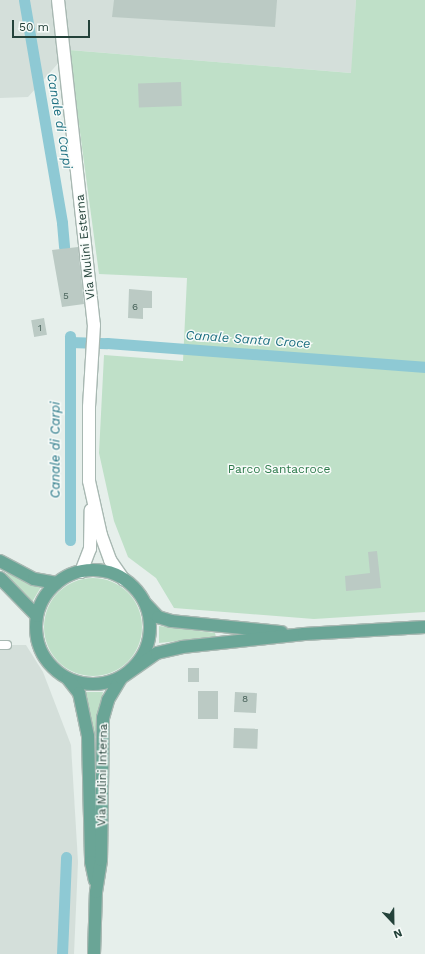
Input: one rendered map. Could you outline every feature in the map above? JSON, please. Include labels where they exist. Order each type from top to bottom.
[{"type":"main road","name":"Via Mulini Esterna","points":[[58,0],[94,325],[88,462],[91,495],[90,549],[81,572]]},
{"type":"main road","name":"Via Mulini Esterna","points":[[91,495],[110,560],[124,580]]},
{"type":"main road","points":[[0,561],[34,579],[57,583]]},
{"type":"main road","points":[[304,634],[171,621],[158,617],[124,580],[96,571],[81,572],[57,583],[44,598],[37,616],[37,634],[42,651],[52,666],[66,677],[79,683],[94,685],[122,676],[157,652],[182,647],[304,634],[425,627]]},
{"type":"main road","points":[[0,578],[37,616]]},
{"type":"main road","points":[[134,667],[145,649],[150,629],[142,598]]},
{"type":"main road","name":"Via Mulini Interna","points":[[94,954],[96,892],[101,860],[104,718],[112,689],[134,667]]},
{"type":"main road","name":"Via Mulini Interna","points":[[66,677],[79,693],[88,736],[91,862],[96,892]]},
{"type":"shaded area","points":[[0,0],[356,0],[352,73],[70,50],[28,97],[0,98]]},
{"type":"shaded area","points":[[0,645],[26,645],[43,672],[71,745],[78,862],[74,954],[0,954]]},
{"type":"green space","name":"Parco Santacroce","points":[[356,0],[425,0],[425,612],[314,619],[174,608],[156,578],[128,557],[114,521],[99,453],[104,355],[183,361],[187,278],[99,274],[69,50],[351,73]]},
{"type":"green space","points":[[7,573],[41,587],[32,602],[5,575]]},
{"type":"green space","points":[[93,578],[112,582],[127,593],[138,608],[142,627],[138,646],[127,661],[112,672],[93,676],[74,672],[59,661],[48,646],[44,627],[48,608],[59,593],[74,582]]},
{"type":"green space","points":[[159,626],[215,633],[216,637],[159,643]]},
{"type":"green space","points":[[83,692],[103,692],[98,714],[96,736],[93,737]]},
{"type":"building","points":[[114,0],[277,0],[275,27],[112,17]]},
{"type":"building","points":[[181,82],[182,106],[139,107],[138,84]]},
{"type":"building","points":[[78,247],[84,304],[62,307],[52,250]]},
{"type":"building","points":[[129,289],[152,291],[152,308],[143,308],[143,319],[128,318]]},
{"type":"building","points":[[44,318],[47,335],[34,337],[31,320]]},
{"type":"building","points":[[377,551],[381,588],[346,591],[345,576],[370,573],[368,552]]},
{"type":"building","points":[[188,668],[199,668],[199,682],[188,682]]},
{"type":"building","points":[[198,691],[218,691],[218,719],[198,719]]},
{"type":"building","points":[[235,692],[257,693],[256,713],[234,712]]},
{"type":"building","points":[[234,728],[258,729],[257,749],[233,748]]},
{"type":"waterway","name":"Canale di Carpi","points":[[24,0],[62,223],[64,247]]},
{"type":"waterway","name":"Canale di Carpi","points":[[70,336],[70,540]]},
{"type":"waterway","name":"Canale Santa Croce","points":[[70,342],[107,343],[425,367]]},
{"type":"waterway","name":"Canale di Carpi","points":[[62,954],[66,857]]}]
